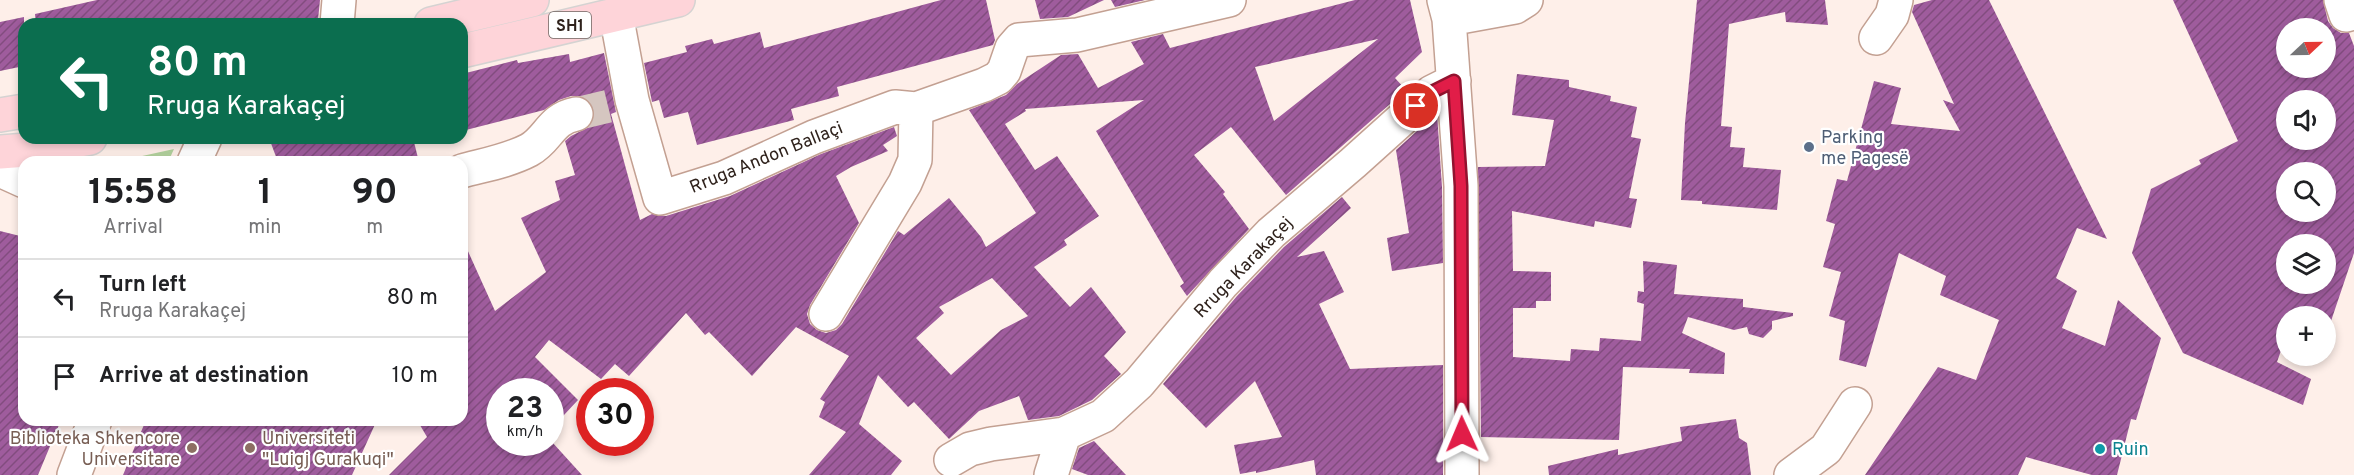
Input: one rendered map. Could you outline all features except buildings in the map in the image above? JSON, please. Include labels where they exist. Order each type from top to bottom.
[{"type":"main road","name":"SH1","points":[[456,18],[532,0]]},
{"type":"main road","name":"SH1","points":[[468,50],[678,0]]},
{"type":"main road","points":[[0,115],[18,112]]},
{"type":"main road","points":[[0,152],[58,144]]},
{"type":"street","points":[[338,18],[339,0]]},
{"type":"street","points":[[825,314],[904,183],[915,160],[916,109],[998,78],[1004,70],[1012,48],[1019,40],[1077,35],[1228,0]]},
{"type":"street","points":[[1462,475],[1461,186],[1454,81],[1446,10],[1515,7],[1526,0]]},
{"type":"street","points":[[1876,38],[1892,15],[1896,0]]},
{"type":"street","points":[[2341,0],[2346,15],[2354,13]]},
{"type":"street","name":"Rruga Andon Ballaçi","points":[[616,14],[621,103],[660,198],[724,178],[814,137],[895,107],[916,109]]},
{"type":"street","name":"Rruga Karakaçej","points":[[951,460],[970,449],[1064,434],[1103,416],[1145,376],[1223,283],[1271,232],[1353,164],[1432,92],[1454,81]]},
{"type":"street","points":[[468,169],[517,155],[531,148],[561,118],[576,114]]},
{"type":"street","points":[[0,170],[18,178]]},
{"type":"street","points":[[1791,475],[1827,449],[1855,404]]},
{"type":"street","points":[[74,475],[93,426]]},
{"type":"street","points":[[1051,475],[1064,434]]},
{"type":"green space","points":[[174,149],[171,156],[142,156]]},
{"type":"tunnel","points":[[576,114],[609,106]]},
{"type":"place","name":"Parking me Pagesë","points":[[1809,147]]},
{"type":"place","name":"Biblioteka Shkencore Universitare","points":[[192,448]]},
{"type":"place","name":"Universiteti \"Luigj Gurakuqi\"","points":[[250,448]]},
{"type":"place","name":"Ruin","points":[[2100,449]]},
{"type":"route","points":[[1416,106],[1432,92],[1454,81],[1461,186],[1462,434]]}]
